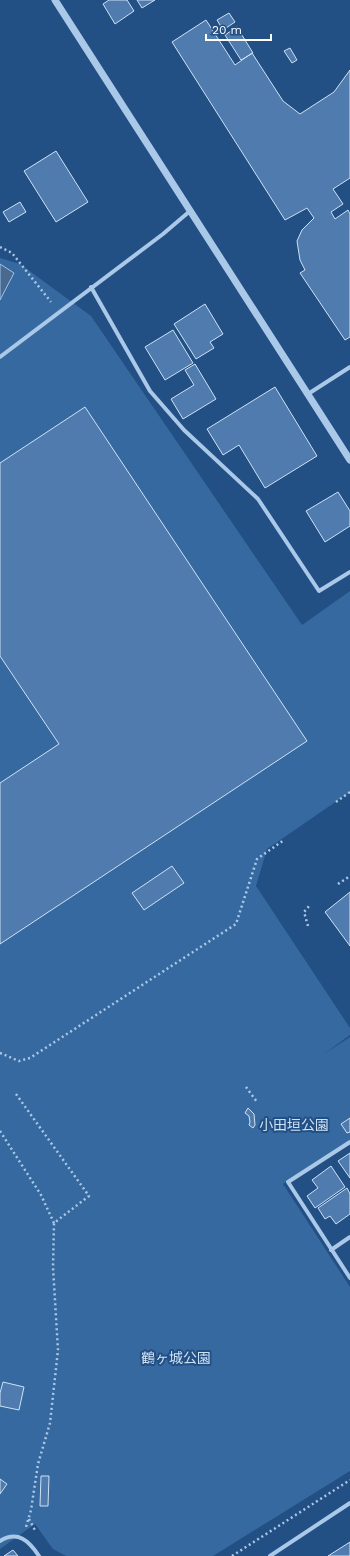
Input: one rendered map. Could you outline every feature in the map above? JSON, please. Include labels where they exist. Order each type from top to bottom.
[{"type":"street","points":[[55,0],[350,460]]},
{"type":"street","points":[[0,357],[163,234],[190,211]]},
{"type":"street","points":[[91,287],[150,391],[184,430],[258,499],[319,591],[350,572]]},
{"type":"street","points":[[308,394],[350,367]]},
{"type":"street","points":[[350,1142],[288,1182],[350,1278]]},
{"type":"street","points":[[331,1250],[350,1237]]},
{"type":"street","points":[[270,1556],[350,1503]]},
{"type":"street","points":[[0,1541],[13,1536],[22,1538],[32,1545],[39,1556]]},
{"type":"path","points":[[0,247],[12,253],[59,312]]},
{"type":"path","points":[[336,802],[350,792]]},
{"type":"path","points":[[0,1053],[19,1060],[30,1058],[236,924],[257,859],[284,840]]},
{"type":"path","points":[[338,884],[350,876]]},
{"type":"path","points":[[308,926],[304,912],[310,904]]},
{"type":"path","points":[[246,1087],[257,1102]]},
{"type":"path","points":[[16,1094],[89,1196],[54,1223]]},
{"type":"path","points":[[0,1131],[41,1195],[54,1223],[53,1267],[58,1350],[50,1423],[38,1464],[31,1510],[22,1538]]},
{"type":"path","points":[[232,1556],[350,1480]]},
{"type":"green space","name":"鶴ヶ城公園","points":[[0,258],[20,264],[91,316],[302,625],[350,591],[350,792],[267,849],[256,886],[350,1028],[350,1035],[324,1054],[350,1037],[350,1140],[283,1184],[350,1287],[350,1471],[213,1556],[66,1556],[53,1549],[35,1524],[0,1549]]},
{"type":"shaded area","points":[[0,264],[14,273],[0,300]]},
{"type":"building","points":[[109,0],[127,0],[134,11],[115,24],[103,4]]},
{"type":"building","points":[[137,0],[155,0],[142,8]]},
{"type":"building","points":[[229,13],[235,22],[223,30],[217,20]]},
{"type":"building","points":[[206,20],[235,65],[252,53],[283,101],[300,114],[334,92],[350,70],[350,178],[333,189],[343,204],[331,212],[335,219],[348,210],[350,214],[350,337],[345,340],[300,273],[305,270],[300,260],[297,241],[302,230],[314,218],[307,208],[285,220],[172,42]]},
{"type":"building","points":[[237,27],[253,53],[241,60],[225,35]]},
{"type":"building","points":[[290,48],[297,60],[292,63],[284,51]]},
{"type":"building","points":[[56,151],[88,202],[56,222],[24,171]]},
{"type":"building","points":[[20,202],[26,212],[9,222],[3,212]]},
{"type":"building","points":[[205,304],[223,334],[210,342],[214,348],[196,359],[174,324]]},
{"type":"building","points":[[173,330],[193,363],[165,380],[145,347]]},
{"type":"building","points":[[195,364],[216,399],[183,419],[171,399],[194,385],[185,370]]},
{"type":"building","points":[[275,387],[317,456],[265,488],[239,445],[223,455],[207,429]]},
{"type":"building","points":[[85,407],[307,741],[0,944],[0,783],[59,744],[0,656],[0,463]]},
{"type":"building","points":[[338,492],[350,511],[350,526],[325,542],[306,511]]},
{"type":"building","points":[[172,866],[184,883],[144,910],[132,893]]},
{"type":"building","points":[[350,892],[350,946],[325,912]]},
{"type":"building","points":[[248,1108],[254,1114],[255,1125],[253,1128],[249,1125],[249,1116],[245,1113]]},
{"type":"building","points":[[350,1118],[350,1132],[347,1133],[341,1124]]},
{"type":"building","points":[[350,1153],[350,1178],[338,1161]]},
{"type":"building","points":[[331,1166],[345,1187],[315,1208],[307,1196],[318,1188],[312,1180]]},
{"type":"building","points":[[347,1188],[350,1194],[350,1214],[336,1224],[330,1216],[325,1219],[318,1208]]},
{"type":"building","points":[[3,1382],[24,1387],[19,1410],[0,1406],[0,1393]]},
{"type":"building","points":[[41,1476],[49,1476],[48,1506],[40,1506]]},
{"type":"building","points":[[0,1479],[7,1484],[0,1494]]},
{"type":"building","points":[[350,1542],[350,1556],[328,1556]]},
{"type":"building","points":[[13,1550],[18,1556],[4,1556]]},
{"type":"park label","name":"小田垣公園","points":[[294,1125]]}]
